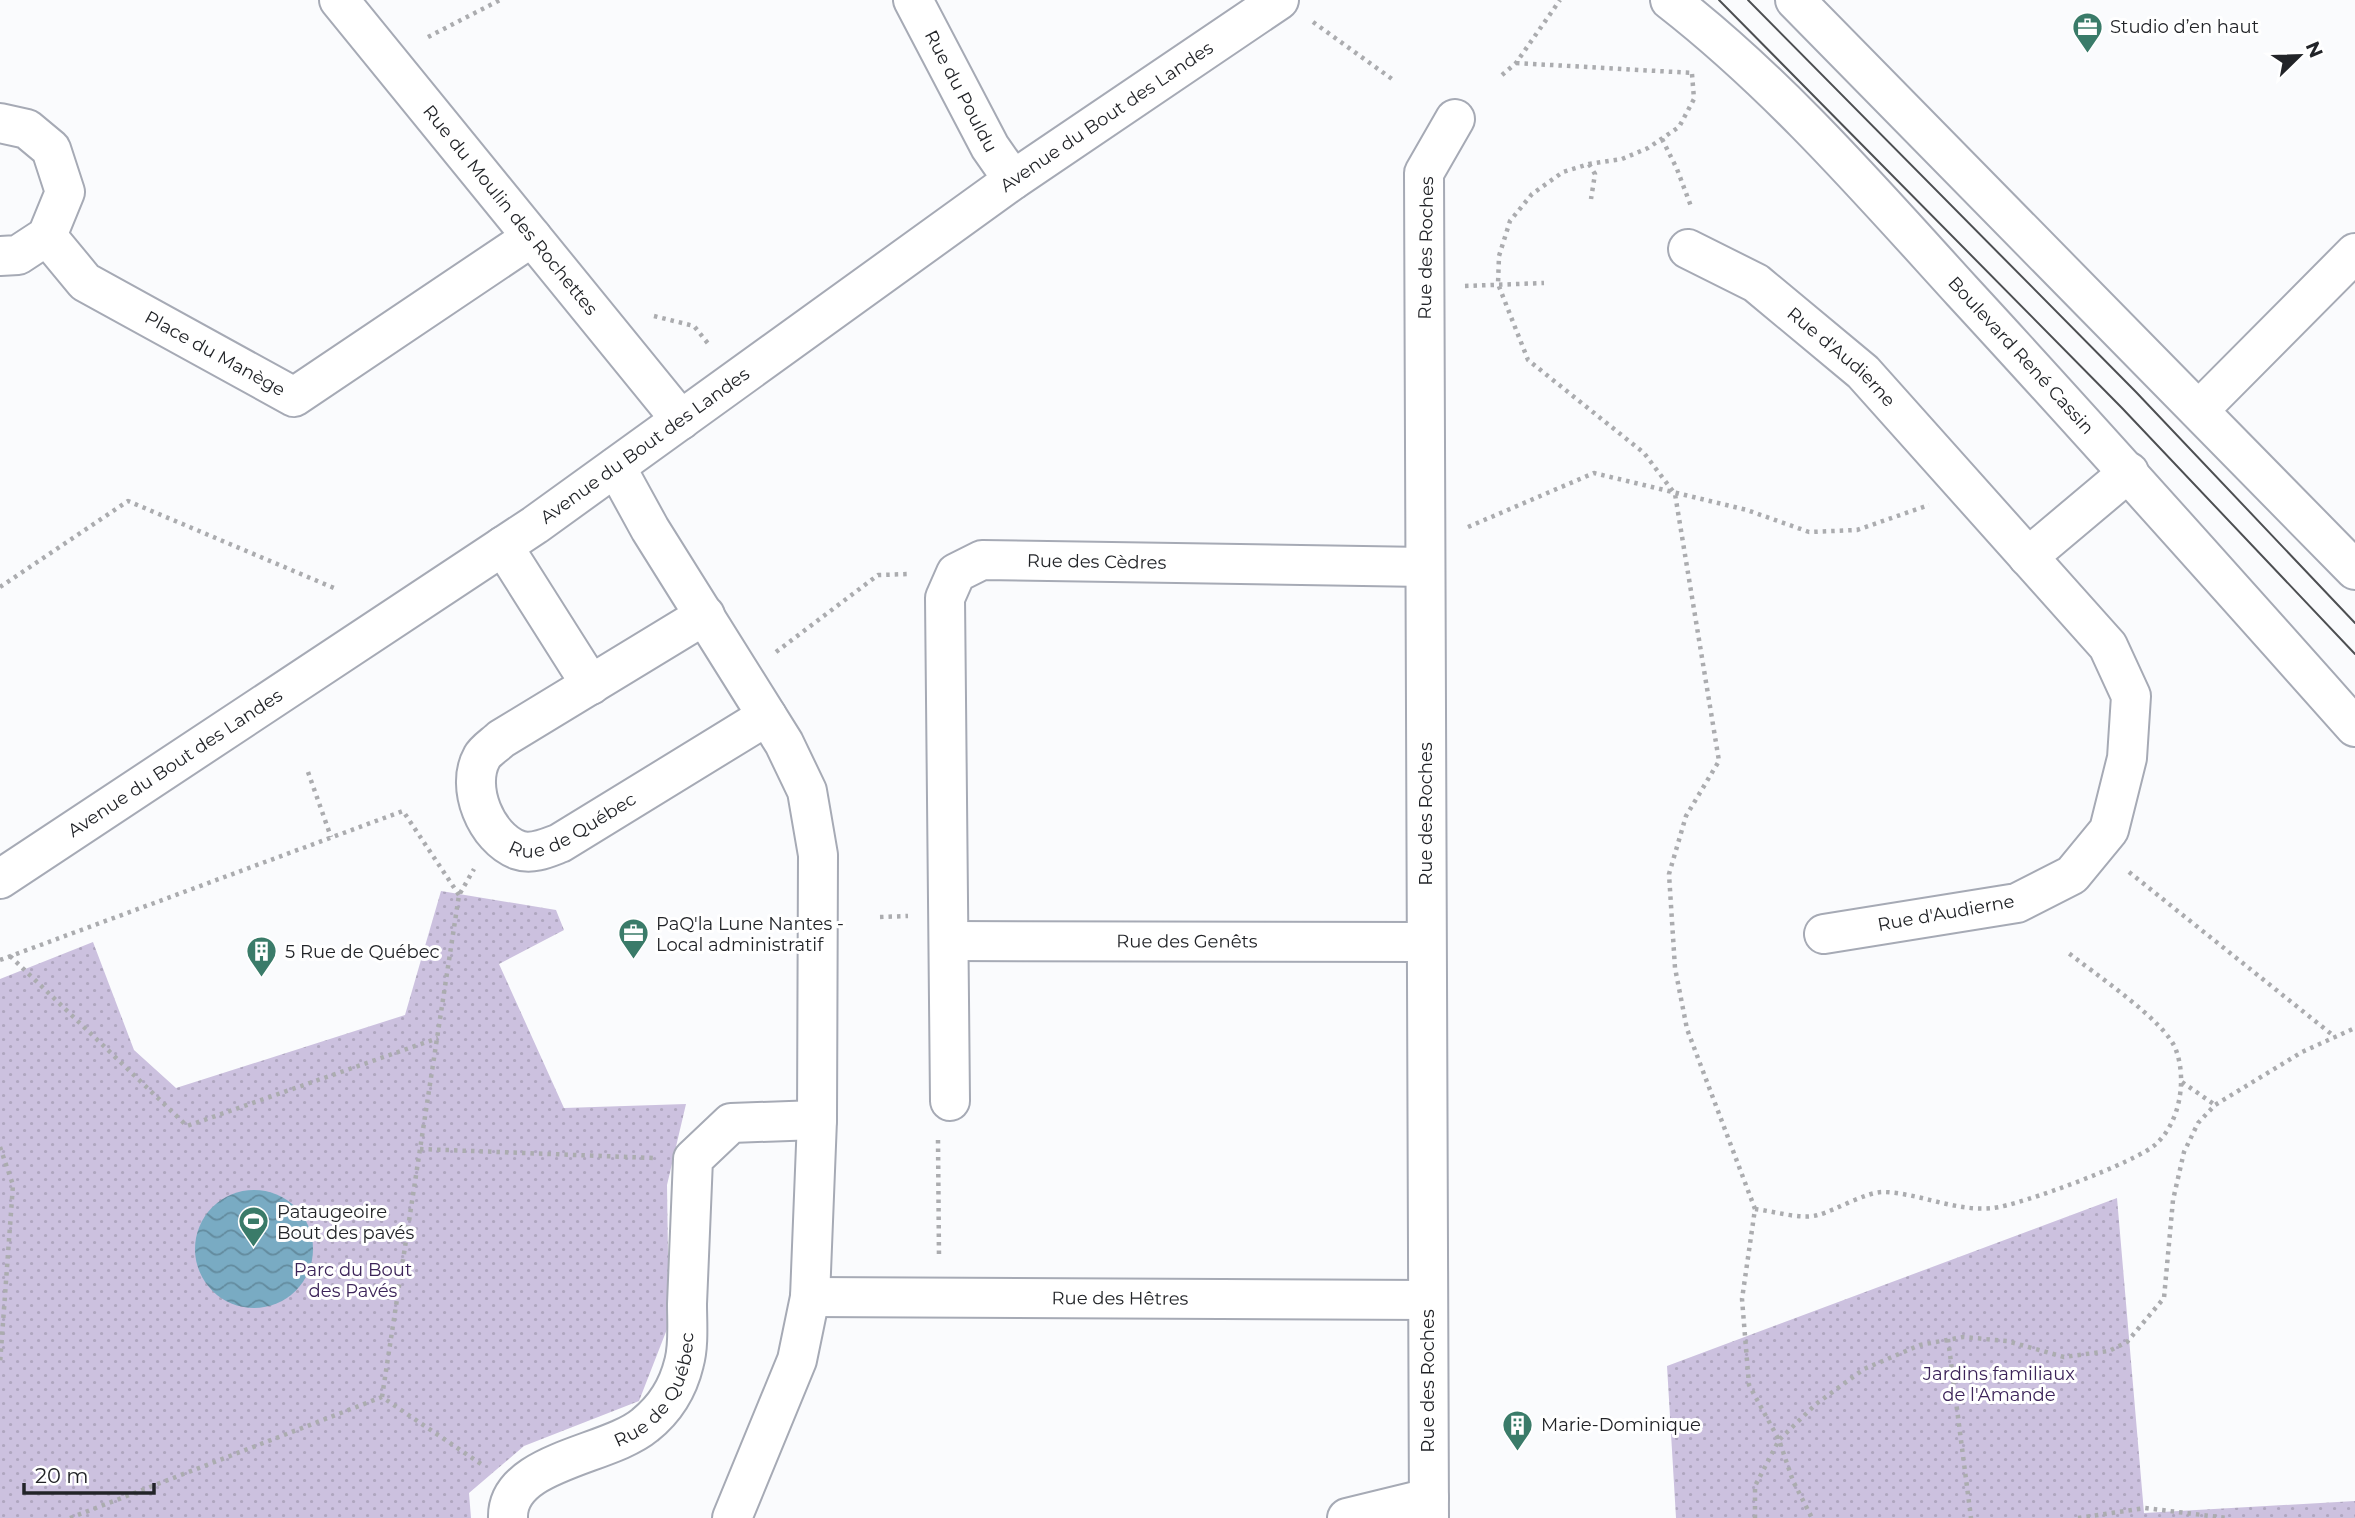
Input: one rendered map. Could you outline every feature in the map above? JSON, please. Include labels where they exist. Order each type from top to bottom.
[{"type":"street","name":"Rue du Moulin des Rochettes","points":[[339,0],[681,420]]},
{"type":"street","name":"Rue du Pouldu","points":[[913,0],[990,147],[1013,180]]},
{"type":"street","name":"Boulevard René Cassin","points":[[1670,0],[1744,63],[1882,204],[2129,472],[2355,727]]},
{"type":"street","points":[[1795,0],[2355,570]]},
{"type":"street","name":"Avenue du Bout des Landes","points":[[0,879],[503,546],[1013,180],[1292,8]]},
{"type":"street","name":"Rue des Roches","points":[[1429,1508],[1424,173],[1455,119]]},
{"type":"street","points":[[0,123],[27,128],[51,149],[65,192],[47,236],[18,254],[0,256]]},
{"type":"street","name":"Place du Manège","points":[[47,236],[85,282],[294,397],[532,237]]},
{"type":"street","name":"Rue d'Audierne","points":[[1694,252],[1756,283],[1863,372],[2108,646],[2130,696],[2127,758],[2109,830],[2072,875],[2017,903],[1824,934]]},
{"type":"street","points":[[2199,410],[2355,253]]},
{"type":"street","points":[[616,467],[650,529],[768,716],[807,791],[818,855],[817,1120],[810,1297],[797,1360],[732,1518]]},
{"type":"street","points":[[2028,557],[2129,472]]},
{"type":"street","points":[[503,546],[591,685]]},
{"type":"street","name":"Rue des Cèdres","points":[[956,573],[982,560],[1425,567]]},
{"type":"street","points":[[950,1101],[945,598],[956,573]]},
{"type":"street","name":"Rue de Québec","points":[[705,615],[501,739],[482,757],[477,782],[480,808],[495,832],[518,849],[541,851],[560,843],[768,716]]},
{"type":"street","name":"Rue des Genêts","points":[[949,942],[1426,942]]},
{"type":"street","points":[[693,1159],[731,1123],[817,1120]]},
{"type":"street","name":"Rue de Québec","points":[[512,1503],[531,1476],[624,1440],[645,1425],[670,1400],[685,1362],[693,1159]]},
{"type":"street","name":"Rue des Hêtres","points":[[810,1297],[1428,1300]]},
{"type":"street","points":[[1347,1518],[1429,1508]]},
{"type":"path","points":[[428,37],[500,0]]},
{"type":"path","points":[[1502,75],[1516,63],[1560,0]]},
{"type":"path","points":[[1292,8],[1392,79]]},
{"type":"path","points":[[1516,63],[1700,72]]},
{"type":"path","points":[[1692,73],[1694,99],[1679,128],[1622,159],[1589,164],[1563,172],[1532,194],[1510,221],[1499,256],[1498,284],[1506,312],[1528,360],[1644,453],[1675,494],[1719,761],[1686,816],[1669,874],[1675,968],[1687,1029],[1755,1209],[1742,1299],[1749,1385],[1779,1440],[1793,1481],[1812,1518]]},
{"type":"path","points":[[1662,139],[1678,169],[1691,208],[1694,252]]},
{"type":"path","points":[[1589,164],[1595,174],[1591,199]]},
{"type":"path","points":[[1459,286],[1544,283]]},
{"type":"path","points":[[649,311],[655,317],[670,323],[694,326],[737,380]]},
{"type":"path","points":[[1464,529],[1594,473],[1747,510],[1810,532],[1857,530],[1969,491]]},
{"type":"path","points":[[0,587],[128,501],[334,588]]},
{"type":"path","points":[[744,676],[878,575],[956,573]]},
{"type":"path","points":[[308,772],[331,837]]},
{"type":"path","points":[[0,960],[402,811],[459,895]]},
{"type":"path","points":[[382,1397],[459,895],[495,832]]},
{"type":"path","points":[[2095,846],[2335,1037]]},
{"type":"path","points":[[880,917],[912,916]]},
{"type":"path","points":[[1755,1209],[1814,1216],[1881,1192],[1965,1209],[1994,1208],[2066,1186],[2155,1145],[2168,1129],[2178,1106],[2182,1082],[2176,1049],[2160,1026],[2066,951]]},
{"type":"path","points":[[10,956],[187,1126],[438,1038]]},
{"type":"path","points":[[1755,1518],[1755,1486],[1779,1440],[1816,1404],[1864,1369],[1920,1345],[1948,1339],[1979,1336],[2064,1357],[2109,1350],[2127,1342],[2164,1298],[2173,1200],[2184,1152],[2198,1123],[2215,1105],[2302,1052],[2355,1028]]},
{"type":"path","points":[[2182,1082],[2215,1105]]},
{"type":"path","points":[[940,1297],[938,1118],[950,1101]]},
{"type":"path","points":[[0,1147],[13,1185],[0,1364]]},
{"type":"path","points":[[420,1149],[693,1159]]},
{"type":"path","points":[[1948,1339],[1971,1518]]},
{"type":"path","points":[[382,1397],[512,1503]]},
{"type":"path","points":[[70,1518],[382,1397]]},
{"type":"path","points":[[2078,1518],[2145,1508],[2227,1518]]},
{"type":"green space","name":"Parc du Bout des Pavés","points":[[441,891],[556,910],[564,930],[499,964],[564,1108],[686,1104],[667,1185],[669,1324],[639,1401],[524,1446],[469,1493],[471,1518],[0,1518],[0,979],[93,942],[134,1050],[176,1088],[405,1015]]},
{"type":"green space","name":"Jardins familiaux de l'Amande","points":[[2117,1198],[2144,1513],[2355,1501],[2355,1518],[1676,1518],[1667,1366]]},
{"type":"water","name":"Pataugeoire Bout des pavés","points":[[254,1190],[277,1194],[296,1207],[309,1226],[313,1249],[309,1272],[296,1291],[277,1304],[254,1308],[231,1304],[212,1291],[199,1272],[195,1249],[199,1226],[212,1207],[231,1194]]},
{"type":"tram line","points":[[1719,0],[2122,408],[2355,654]]},
{"type":"tram line","points":[[1748,0],[2136,392],[2355,623]]},
{"type":"place","name":"Studio d’en haut","points":[[2087,54]]},
{"type":"place","name":"PaQ'la Lune Nantes - Local administratif","points":[[633,961]]},
{"type":"place","name":"5 Rue de Québec","points":[[262,979]]},
{"type":"place","name":"Pataugeoire Bout des pavés","points":[[254,1249]]},
{"type":"place","name":"Marie-Dominique","points":[[1518,1452]]}]
